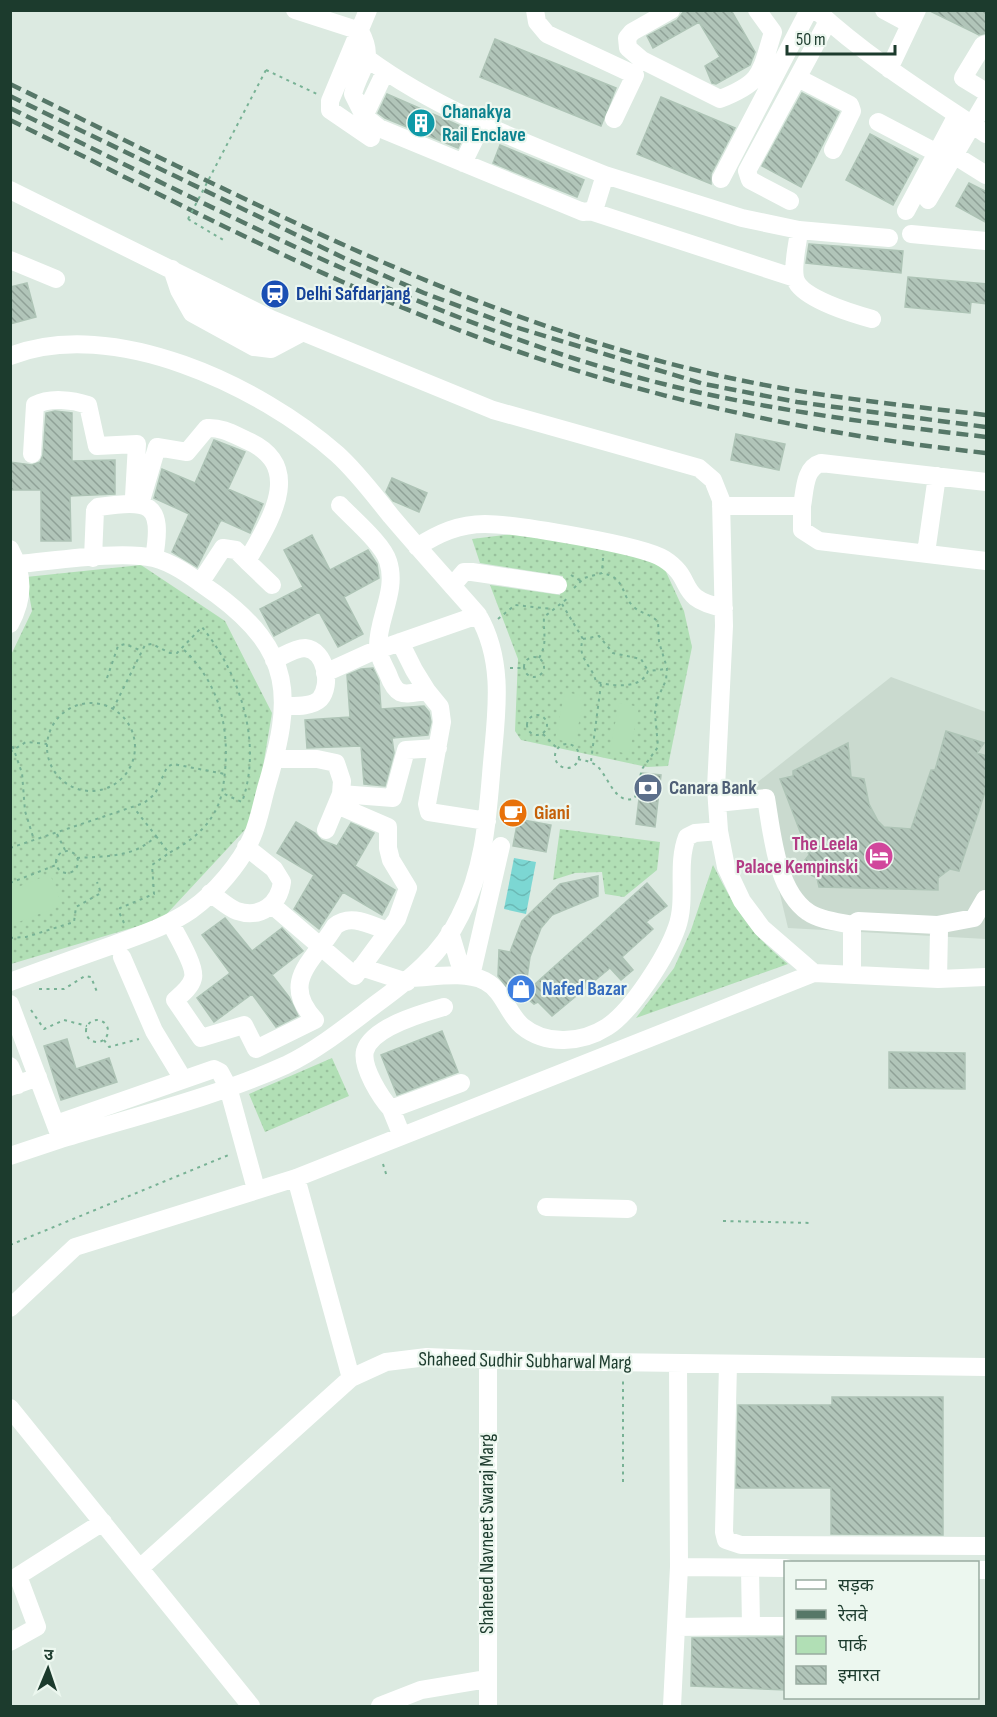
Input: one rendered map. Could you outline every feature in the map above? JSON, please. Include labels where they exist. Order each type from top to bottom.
[{"type":"street","points":[[295,10],[360,31],[366,42],[368,59],[353,94],[364,116],[379,128],[583,212],[590,211],[795,278]]},
{"type":"street","points":[[368,10],[330,101],[330,110],[371,138]]},
{"type":"street","points":[[535,10],[537,22],[547,34],[635,75],[614,119]]},
{"type":"street","points":[[671,10],[632,32],[627,38],[628,48],[642,60],[720,99],[745,89],[760,75],[773,32],[758,10]]},
{"type":"street","points":[[721,179],[808,10]]},
{"type":"street","points":[[884,10],[913,17],[889,69]]},
{"type":"street","points":[[790,201],[750,180],[747,171],[798,78],[822,16],[889,69],[972,125]]},
{"type":"street","points":[[987,45],[983,45],[963,78],[987,92]]},
{"type":"street","points":[[368,59],[385,72],[482,124],[605,175],[742,219],[799,230],[889,238]]},
{"type":"street","points":[[364,116],[385,72]]},
{"type":"street","points":[[798,78],[850,105],[852,111],[833,150]]},
{"type":"street","points":[[906,211],[946,154],[972,125],[987,101]]},
{"type":"street","points":[[878,122],[987,176]]},
{"type":"street","points":[[463,163],[482,124]]},
{"type":"street","points":[[928,200],[946,154]]},
{"type":"street","points":[[590,211],[595,207],[605,175]]},
{"type":"street","points":[[10,190],[303,332],[493,410],[699,468],[713,480],[721,506],[724,608],[717,803],[719,831],[726,867],[742,901],[762,928],[814,974]]},
{"type":"street","points":[[799,230],[795,278],[800,286],[835,309],[872,319]]},
{"type":"street","points":[[911,234],[987,241]]},
{"type":"street","points":[[10,260],[56,279]]},
{"type":"street","points":[[171,269],[178,290],[282,343],[303,332]]},
{"type":"street","points":[[10,356],[47,347],[114,346],[169,360],[222,381],[296,423],[338,455],[481,620],[493,654],[498,692],[487,821],[473,886],[460,917],[440,949],[410,980],[323,1044],[286,1064],[228,1087],[58,1131]]},
{"type":"street","points":[[33,454],[35,405],[41,402],[76,401],[88,405],[96,446],[137,444],[137,503]]},
{"type":"street","points":[[137,503],[157,447],[187,453],[207,428],[218,428],[254,443],[279,471],[280,485],[275,510],[247,561]]},
{"type":"street","points":[[987,482],[820,463],[809,470],[802,506],[802,530],[819,541],[987,561]]},
{"type":"street","points":[[926,553],[937,476]]},
{"type":"street","points":[[93,558],[98,507],[137,503],[147,506],[155,514],[157,523],[154,558]]},
{"type":"street","points":[[340,505],[383,552],[389,562],[390,590],[378,649],[393,688],[399,693],[427,691]]},
{"type":"street","points":[[721,506],[802,506]]},
{"type":"street","points":[[417,547],[442,531],[486,524],[648,551],[676,567],[694,598],[703,604],[724,608]]},
{"type":"street","points":[[200,583],[223,548],[236,550],[272,585]]},
{"type":"street","points":[[10,624],[19,609],[22,587],[14,557],[93,558],[133,555],[154,558],[176,566],[237,610],[256,630],[274,660],[282,685],[284,706],[275,759],[252,838],[210,892],[192,909],[170,922],[10,982]]},
{"type":"street","points":[[452,586],[464,572],[558,585]]},
{"type":"street","points":[[325,673],[378,649],[481,620]]},
{"type":"street","points":[[400,642],[427,691],[440,706],[442,722],[427,804],[429,812],[487,821]]},
{"type":"street","points":[[274,660],[304,648],[314,651],[321,658],[325,673],[326,688],[319,700],[305,706],[284,706]]},
{"type":"street","points":[[339,799],[393,798],[406,750],[438,748]]},
{"type":"street","points":[[275,759],[317,759],[336,763],[342,781],[339,799],[326,830]]},
{"type":"street","points":[[717,803],[766,798],[782,877],[801,906],[810,914],[852,925],[858,921],[937,925],[974,918],[985,899]]},
{"type":"street","points":[[272,905],[355,976],[397,919],[408,888],[391,861],[388,848],[388,826],[339,799]]},
{"type":"street","points":[[450,932],[459,962],[471,976],[496,989],[521,1026],[546,1039],[580,1039],[608,1027],[630,1005],[663,957],[677,926],[687,837],[695,833],[719,831]]},
{"type":"street","points":[[471,976],[501,846]]},
{"type":"street","points":[[210,892],[238,911],[253,912],[272,905],[277,900],[282,882],[274,869],[246,847]]},
{"type":"street","points":[[170,922],[194,976],[175,1000],[181,1011],[201,1038],[244,1025],[256,1048],[315,1020],[299,994],[299,978],[335,926],[343,920],[352,919],[388,931]]},
{"type":"street","points":[[852,925],[852,974]]},
{"type":"street","points":[[937,925],[939,930],[938,978]]},
{"type":"street","points":[[122,957],[156,1033],[183,1079]]},
{"type":"street","points":[[361,967],[410,980],[471,976]]},
{"type":"street","points":[[10,1308],[75,1247],[296,1178],[814,974],[938,978],[987,977]]},
{"type":"street","points":[[19,1004],[16,1033],[38,1077],[58,1131]]},
{"type":"street","points":[[402,1136],[391,1109],[377,1093],[365,1060],[365,1050],[373,1040],[402,1019],[444,1006]]},
{"type":"street","points":[[10,1066],[14,1086],[38,1077]]},
{"type":"street","points":[[10,1156],[58,1131],[183,1079],[214,1069],[220,1072],[228,1087],[256,1189]]},
{"type":"street","points":[[391,1109],[460,1083]]},
{"type":"street","points":[[296,1178],[351,1378]]},
{"type":"street","points":[[546,1207],[628,1209]]},
{"type":"street","name":"Shaheed Sudhir Subharwal Marg","points":[[140,1568],[351,1378],[386,1362],[427,1356],[488,1361],[987,1367]]},
{"type":"street","name":"Shaheed Navneet Swaraj Marg","points":[[488,1361],[488,1707]]},
{"type":"street","points":[[672,1707],[679,1567],[678,1364]]},
{"type":"street","points":[[728,1364],[724,1532],[726,1540],[741,1545],[987,1546]]},
{"type":"street","points":[[10,1408],[251,1707]]},
{"type":"street","points":[[10,1642],[37,1627],[18,1576],[103,1522]]},
{"type":"street","points":[[679,1567],[784,1568]]},
{"type":"street","points":[[750,1568],[751,1626]]},
{"type":"street","points":[[676,1627],[784,1626]]},
{"type":"street","points":[[380,1707],[421,1690],[487,1679]]},
{"type":"path","points":[[225,241],[188,219],[266,70],[330,101]]},
{"type":"path","points":[[602,573],[604,543]]},
{"type":"path","points":[[538,658],[544,650],[546,637],[544,617],[552,609],[562,604],[584,578],[602,573],[620,583],[630,604],[656,619],[666,680],[655,713],[658,747],[642,769],[635,798],[629,800],[621,798],[591,762],[578,759]]},
{"type":"path","points":[[562,604],[583,639],[581,650],[583,659],[596,682],[638,685],[644,680],[648,671]]},
{"type":"path","points":[[481,620],[515,605],[552,609]]},
{"type":"path","points":[[113,709],[145,645],[152,644],[171,653],[177,653],[202,627],[218,647],[238,686],[248,729],[246,789],[242,802],[222,793]]},
{"type":"path","points":[[583,639],[599,636],[613,652],[641,659],[648,671]]},
{"type":"path","points":[[107,678],[118,646],[124,644],[142,651]]},
{"type":"path","points":[[124,924],[119,912],[120,908],[154,894],[152,865],[191,841],[207,825],[218,808],[222,793],[225,774],[226,727],[222,711],[215,691],[204,673],[182,648]]},
{"type":"path","points":[[531,657],[538,658],[543,663],[543,672],[535,678],[528,676],[523,668],[525,661],[531,657]]},
{"type":"path","points":[[648,671],[666,669]]},
{"type":"path","points":[[591,762],[601,684]]},
{"type":"path","points":[[96,703],[113,709],[130,725],[135,739],[135,753],[130,768],[122,779],[109,787],[94,791],[80,789],[66,783],[55,773],[49,759],[47,745],[54,724],[68,709],[81,704],[96,703]]},
{"type":"path","points":[[539,715],[547,721],[548,728],[543,734],[533,735],[528,731],[528,721],[533,716],[539,715]]},
{"type":"path","points":[[543,734],[557,748]]},
{"type":"path","points":[[10,739],[12,751],[22,773],[25,811],[34,840]]},
{"type":"path","points":[[12,751],[26,742],[40,742],[47,745]]},
{"type":"path","points":[[565,744],[572,745],[578,751],[578,759],[573,766],[562,767],[555,758],[557,748],[565,744]]},
{"type":"path","points":[[10,849],[134,808],[155,794],[167,767],[173,764],[225,774]]},
{"type":"path","points":[[134,808],[170,852]]},
{"type":"path","points":[[57,834],[65,851]]},
{"type":"path","points":[[77,858],[120,856],[148,844],[156,836]]},
{"type":"path","points":[[65,851],[72,852],[77,858],[78,865],[71,873],[64,873],[56,866],[59,855],[65,851]]},
{"type":"path","points":[[10,883],[56,866]]},
{"type":"path","points":[[10,938],[26,937],[74,922],[76,907],[101,893],[98,882]]},
{"type":"path","points":[[31,992],[64,989],[85,976],[91,976],[98,992]]},
{"type":"path","points":[[19,1004],[44,1029],[64,1020],[87,1026]]},
{"type":"path","points":[[92,1020],[103,1021],[108,1030],[103,1040],[96,1042],[89,1040],[86,1033],[87,1026],[92,1020]]},
{"type":"path","points":[[103,1040],[109,1047],[116,1047],[156,1033]]},
{"type":"path","points":[[10,1245],[245,1148]]},
{"type":"path","points":[[383,1164],[387,1177]]},
{"type":"path","points":[[723,1221],[813,1223]]},
{"type":"path","points":[[623,1363],[623,1482]]},
{"type":"shaded area","name":"The Leela Palace Kempinski","points":[[891,677],[986,712],[986,939],[788,928],[754,785]]},
{"type":"green space","points":[[520,533],[661,561],[684,611],[692,647],[668,766],[647,767],[521,740],[515,731],[518,659],[490,585],[560,595],[563,576],[480,563],[472,539]]},
{"type":"green space","points":[[141,565],[225,621],[272,713],[254,820],[162,919],[11,964],[10,657],[32,611],[26,577]]},
{"type":"green space","points":[[565,692],[584,696],[575,743],[555,739]]},
{"type":"green space","points":[[619,703],[639,707],[629,754],[610,750]]},
{"type":"green space","points":[[560,829],[660,842],[657,870],[624,897],[605,894],[602,872],[575,873],[553,880]]},
{"type":"green space","points":[[713,865],[744,919],[763,942],[788,964],[636,1018],[674,968],[691,930]]},
{"type":"green space","points":[[50,874],[62,905],[11,925],[11,890]]},
{"type":"green space","points":[[332,1058],[349,1096],[265,1132],[249,1094]]},
{"type":"water","points":[[514,858],[536,862],[526,914],[504,909]]},
{"type":"building","points":[[685,10],[731,10],[755,52],[750,65],[716,84],[712,83],[705,66],[720,57],[699,22],[653,48],[647,36],[677,20]]},
{"type":"building","points":[[928,10],[987,10],[987,33],[979,35]]},
{"type":"building","points":[[495,39],[616,88],[601,126],[480,77]]},
{"type":"building","points":[[802,93],[839,112],[801,187],[762,166]]},
{"type":"building","name":"Chanakya Rail Enclave","points":[[387,94],[467,129],[458,148],[378,113]]},
{"type":"building","points":[[661,97],[735,128],[711,174],[711,184],[637,154]]},
{"type":"building","points":[[870,134],[918,159],[893,205],[846,180]]},
{"type":"building","name":"Chanakya Rail Enclave","points":[[500,145],[584,180],[577,197],[493,163]]},
{"type":"building","points":[[969,183],[987,192],[987,223],[956,206]]},
{"type":"building","points":[[809,244],[903,251],[901,273],[806,263]]},
{"type":"building","points":[[908,277],[987,284],[987,304],[971,302],[970,313],[905,307]]},
{"type":"building","points":[[27,283],[36,317],[10,324],[10,287]]},
{"type":"building","points":[[55,411],[72,413],[72,461],[115,460],[115,494],[70,496],[71,541],[41,541],[41,490],[10,490],[10,462],[32,465],[40,462],[43,455],[46,413]]},
{"type":"building","points":[[736,434],[785,444],[779,470],[731,460]]},
{"type":"building","points":[[214,440],[245,452],[228,489],[263,504],[250,533],[221,520],[197,567],[172,552],[189,514],[154,498],[162,469],[195,483]]},
{"type":"building","points":[[392,478],[427,493],[419,512],[393,501],[386,492]]},
{"type":"building","points":[[312,535],[330,570],[368,550],[377,564],[379,578],[344,597],[363,634],[338,647],[319,612],[274,636],[260,609],[303,587],[284,550]]},
{"type":"building","points":[[373,668],[379,681],[381,709],[424,706],[429,712],[431,722],[428,735],[392,738],[394,753],[385,786],[364,784],[361,746],[307,748],[305,720],[350,717],[347,675],[361,669]]},
{"type":"building","points":[[946,731],[984,743],[977,753],[987,756],[987,786],[959,871],[950,869],[938,878],[938,890],[819,887],[817,878],[807,873],[805,860],[809,855],[780,779],[793,776],[793,771],[848,743],[851,777],[864,779],[869,804],[878,821],[884,827],[911,829],[931,770],[935,770]]},
{"type":"building","points":[[642,773],[661,775],[655,827],[636,824]]},
{"type":"building","points":[[518,819],[551,825],[546,852],[513,846]]},
{"type":"building","points":[[296,822],[315,833],[321,840],[337,846],[351,823],[374,833],[355,866],[395,890],[382,915],[343,892],[319,929],[294,909],[314,875],[277,853]]},
{"type":"building","points":[[598,876],[598,896],[552,915],[541,928],[530,957],[525,993],[647,883],[667,906],[646,922],[653,929],[622,957],[633,970],[621,980],[610,968],[552,1016],[538,1002],[534,1004],[524,996],[518,1002],[498,976],[499,950],[510,952],[522,921],[560,884]]},
{"type":"building","points":[[225,918],[252,951],[282,928],[303,951],[272,975],[289,997],[298,1016],[276,1027],[252,994],[214,1022],[197,998],[230,973],[202,935]]},
{"type":"building","points":[[442,1031],[458,1072],[397,1095],[381,1055]]},
{"type":"building","points":[[67,1039],[76,1069],[109,1058],[117,1082],[61,1100],[44,1046]]},
{"type":"building","points":[[889,1052],[965,1053],[965,1089],[889,1088]]},
{"type":"building","points":[[832,1397],[943,1397],[943,1535],[831,1534],[831,1488],[736,1488],[738,1405],[832,1405]]},
{"type":"building","points":[[784,1637],[784,1690],[691,1686],[692,1638]]},
{"type":"railway","points":[[10,84],[265,209],[438,286],[527,319],[616,349],[743,381],[847,398],[986,415]]},
{"type":"railway","points":[[10,96],[344,258],[424,293],[515,327],[704,384],[797,402],[986,427]]},
{"type":"railway","points":[[10,108],[306,252],[381,285],[534,345],[612,370],[704,394],[844,419],[986,437]]},
{"type":"railway","points":[[10,120],[212,220],[364,291],[485,340],[554,364],[625,385],[768,419],[840,433],[986,453]]},
{"type":"place","name":"Chanakya Rail Enclave","points":[[421,123]]},
{"type":"place","name":"Delhi Safdarjang","points":[[275,294]]},
{"type":"place","name":"Canara Bank","points":[[648,788]]},
{"type":"place","name":"Giani","points":[[513,813]]},
{"type":"place","name":"The Leela Palace Kempinski","points":[[879,856]]},
{"type":"place","name":"Nafed Bazar","points":[[521,989]]}]
